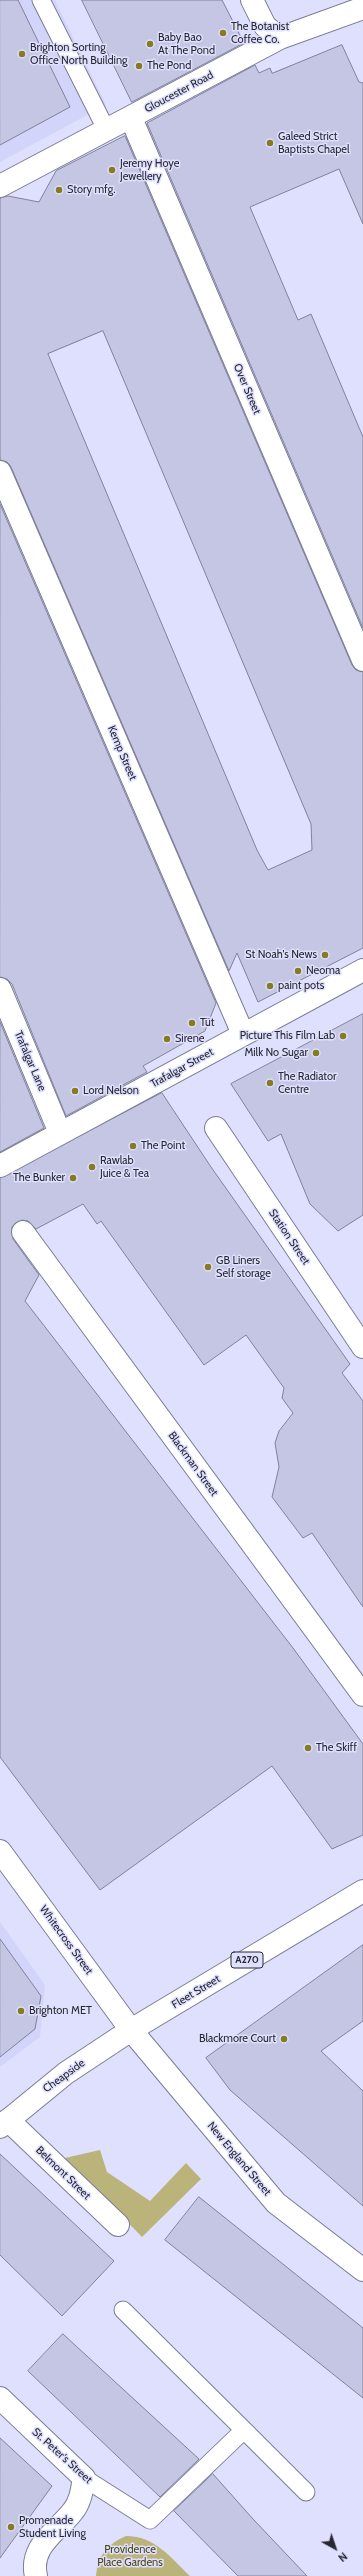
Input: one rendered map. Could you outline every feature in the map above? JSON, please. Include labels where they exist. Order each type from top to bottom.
[{"type":"street","points":[[252,0],[265,26],[280,38]]},
{"type":"street","name":"Gloucester Road","points":[[0,186],[107,131],[280,38],[363,8]]},
{"type":"street","name":"Over Street","points":[[131,118],[363,660]]},
{"type":"street","name":"Kemp Street","points":[[0,472],[243,1034]]},
{"type":"street","name":"Trafalgar Street","points":[[0,1166],[363,970]]},
{"type":"street","name":"Trafalgar Lane","points":[[0,989],[60,1133]]},
{"type":"street","name":"Station Street","points":[[216,1128],[363,1347]]},
{"type":"street","name":"Blackman Street","points":[[24,1232],[363,1695]]},
{"type":"street","name":"Whitecross Street","points":[[0,1850],[131,2030]]},
{"type":"street","name":"Fleet Street","points":[[131,2030],[363,1891]]},
{"type":"street","name":"Cheapside","points":[[4,2123],[66,2073],[131,2030]]},
{"type":"street","name":"New England Street","points":[[131,2030],[276,2203],[363,2270]]},
{"type":"street","name":"Belmont Street","points":[[4,2123],[118,2225]]},
{"type":"street","name":"St. Peter's Street","points":[[0,2398],[84,2478]]},
{"type":"street","points":[[36,2576],[33,2566],[36,2551],[74,2509],[81,2495],[84,2478]]},
{"type":"lane","points":[[41,0],[107,131]]},
{"type":"lane","points":[[123,2310],[306,2492]]},
{"type":"lane","name":"St. Peter's Street","points":[[84,2478],[150,2520],[244,2430]]},
{"type":"shaded area","points":[[0,0],[55,0],[106,105],[0,162]]},
{"type":"shaded area","name":"Brighton MET","points":[[0,1922],[45,1985],[40,2037],[0,2067]]},
{"type":"green space","points":[[100,2150],[107,2172],[150,2201],[186,2163],[201,2179],[142,2237],[65,2158]]},
{"type":"green space","name":"Providence Place Gardens","points":[[126,2536],[136,2537],[154,2544],[169,2555],[190,2576],[96,2576],[99,2562],[105,2551],[109,2546]]},
{"type":"building","name":"Brighton Sorting Office North Building","points":[[0,0],[18,0],[70,107],[0,145]]},
{"type":"building","points":[[82,0],[222,0],[244,43],[132,102]]},
{"type":"building","points":[[342,45],[359,82],[363,83],[363,224],[339,169],[250,207],[298,320],[311,314],[363,437],[363,628],[147,123],[255,65],[259,73],[270,68],[272,73]]},
{"type":"building","points":[[125,136],[352,665],[356,670],[363,672],[363,948],[258,1002],[237,953],[229,971],[11,467],[7,462],[0,460],[0,198],[8,196],[39,202],[56,171]],"holes":[[[103,331],[311,824],[312,850],[268,870],[257,850],[48,354]]]},
{"type":"building","points":[[0,504],[216,1003],[205,1031],[143,1066],[147,1072],[66,1116],[12,984],[7,979],[0,977]]},
{"type":"building","points":[[363,1014],[363,1215],[338,1231],[310,1204],[281,1134],[268,1141],[231,1084]]},
{"type":"building","points":[[0,1022],[44,1128],[0,1152]]},
{"type":"building","points":[[162,1093],[211,1167],[350,1364],[342,1373],[363,1401],[363,1607],[312,1533],[303,1538],[272,1497],[279,1467],[275,1443],[279,1431],[293,1413],[282,1398],[284,1388],[246,1335],[204,1365],[101,1221],[97,1224],[83,1204],[36,1229],[28,1221],[22,1220],[12,1227],[13,1239],[39,1275],[25,1301],[293,1648],[363,1744],[363,1835],[332,1849],[272,1766],[100,1890],[0,1757],[0,1178]]},
{"type":"building","name":"Brighton MET","points":[[0,1939],[41,1996],[35,2029],[0,2057]]},
{"type":"building","points":[[363,1945],[363,2021],[321,2051],[363,2091],[363,2206],[230,2090],[206,2058]]},
{"type":"building","points":[[0,2154],[114,2261],[62,2316],[0,2255]]},
{"type":"building","points":[[199,2197],[363,2328],[363,2398],[165,2240]]},
{"type":"building","points":[[63,2334],[199,2459],[160,2497],[28,2371]]},
{"type":"building","name":"Promenade Student Living","points":[[0,2438],[52,2486],[0,2558]]},
{"type":"building","points":[[213,2474],[307,2576],[238,2576],[174,2511]]},
{"type":"place","name":"The Botanist Coffee Co.","points":[[223,33]]},
{"type":"place","name":"Baby Bao At The Pond","points":[[150,44]]},
{"type":"place","name":"Brighton Sorting Office North Building","points":[[22,54]]},
{"type":"place","name":"The Pond","points":[[139,66]]},
{"type":"place","name":"Galeed Strict Baptists Chapel","points":[[270,143]]},
{"type":"place","name":"Jeremy Hoye Jewellery","points":[[112,170]]},
{"type":"place","name":"Story mfg.","points":[[59,190]]},
{"type":"place","name":"St Noah's News","points":[[325,955]]},
{"type":"place","name":"Neoma","points":[[298,971]]},
{"type":"place","name":"paint pots","points":[[270,986]]},
{"type":"place","name":"Tüt","points":[[192,1023]]},
{"type":"place","name":"Picture This Film Lab","points":[[343,1036]]},
{"type":"place","name":"Sirene","points":[[167,1039]]},
{"type":"place","name":"Milk No Sugar","points":[[316,1053]]},
{"type":"place","name":"The Radiator Centre","points":[[270,1083]]},
{"type":"place","name":"Lord Nelson","points":[[75,1091]]},
{"type":"place","name":"The Point","points":[[133,1146]]},
{"type":"place","name":"Rawlab Juice & Tea","points":[[92,1167]]},
{"type":"place","name":"The Bunker","points":[[73,1178]]},
{"type":"place","name":"GB Liners Self storage","points":[[208,1267]]},
{"type":"place","name":"The Skiff","points":[[308,1748]]},
{"type":"place","name":"Brighton MET","points":[[21,2011]]},
{"type":"place","name":"Blackmore Court","points":[[284,2039]]},
{"type":"place","name":"Promenade Student Living","points":[[11,2527]]}]
